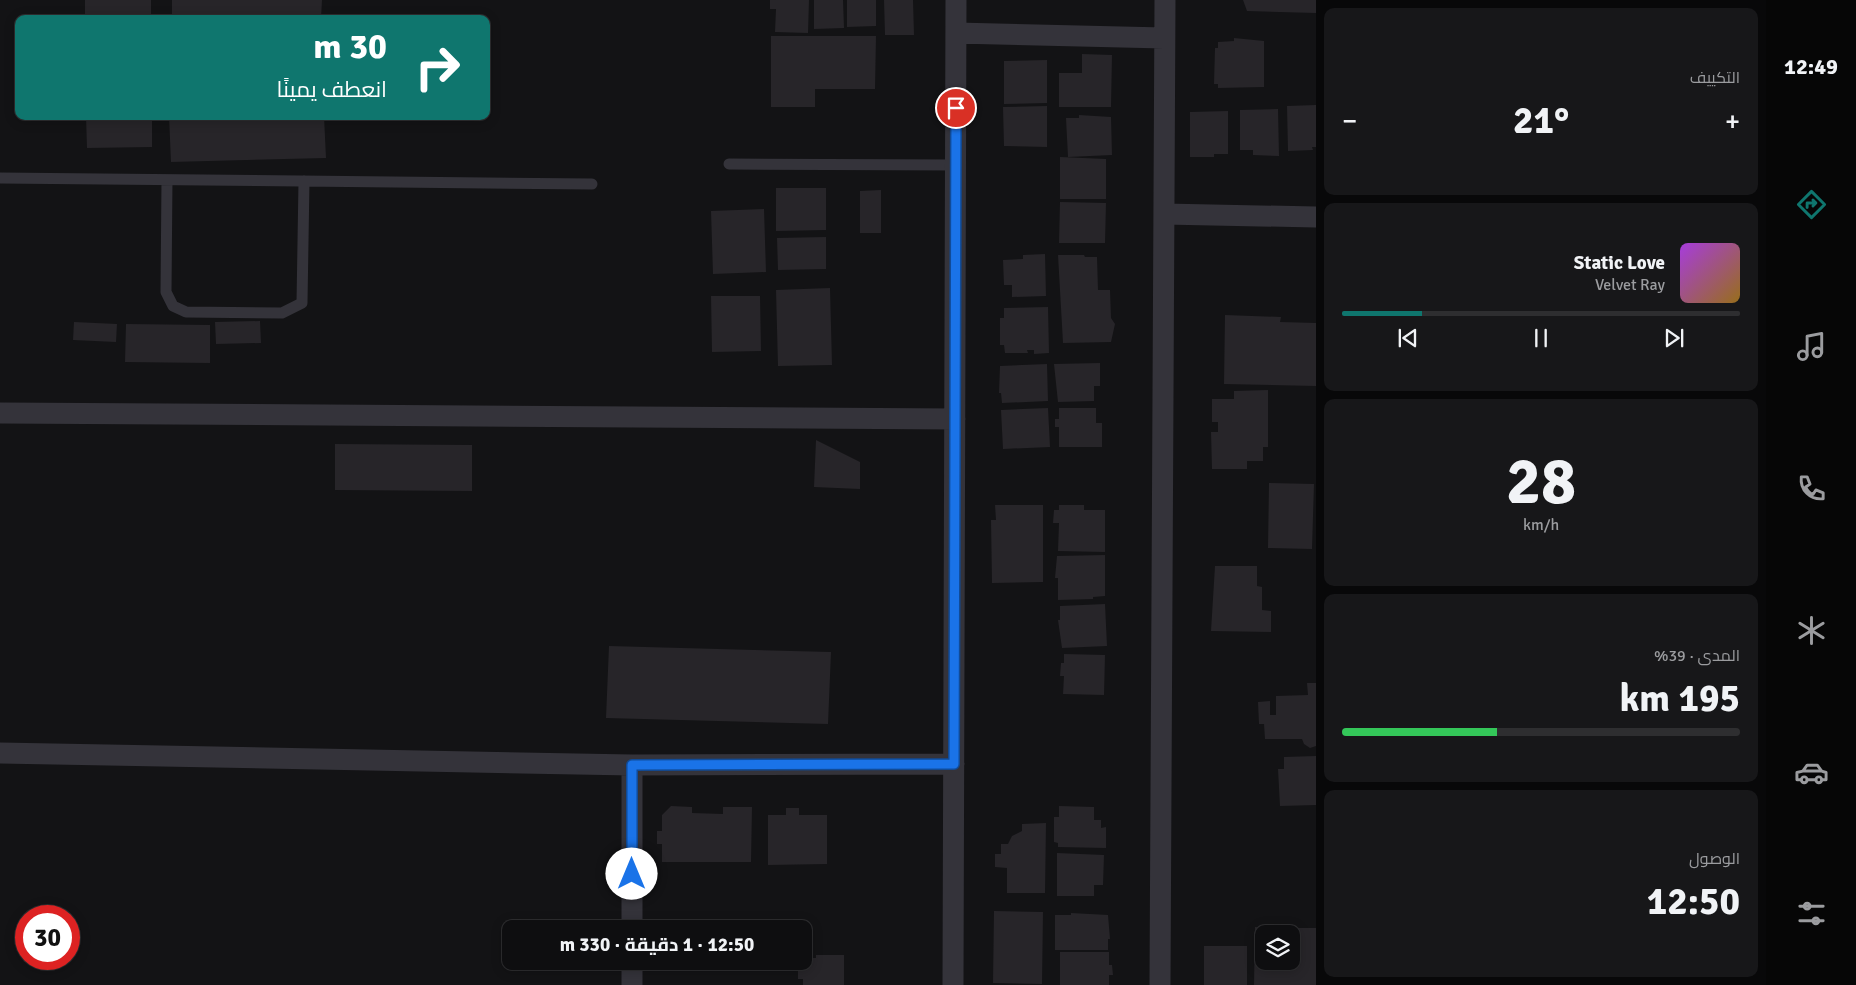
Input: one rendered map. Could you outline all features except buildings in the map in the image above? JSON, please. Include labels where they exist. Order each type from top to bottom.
[{"type":"street","points":[[953,985],[956,0]]},
{"type":"street","points":[[1160,985],[1165,0]]},
{"type":"street","points":[[956,33],[1164,38]]},
{"type":"street","points":[[1164,214],[1316,218]]},
{"type":"street","points":[[0,413],[955,419]]},
{"type":"street","points":[[0,754],[632,765],[954,764]]},
{"type":"street","points":[[632,765],[632,920]]},
{"type":"street","points":[[632,970],[632,985]]},
{"type":"lane","points":[[729,164],[956,165]]},
{"type":"lane","points":[[0,178],[592,184]]},
{"type":"lane","points":[[167,180],[166,292],[173,306],[186,312],[272,313],[282,313],[302,303],[304,181]]},
{"type":"route","points":[[632,874],[632,765],[954,764],[956,108]]}]
